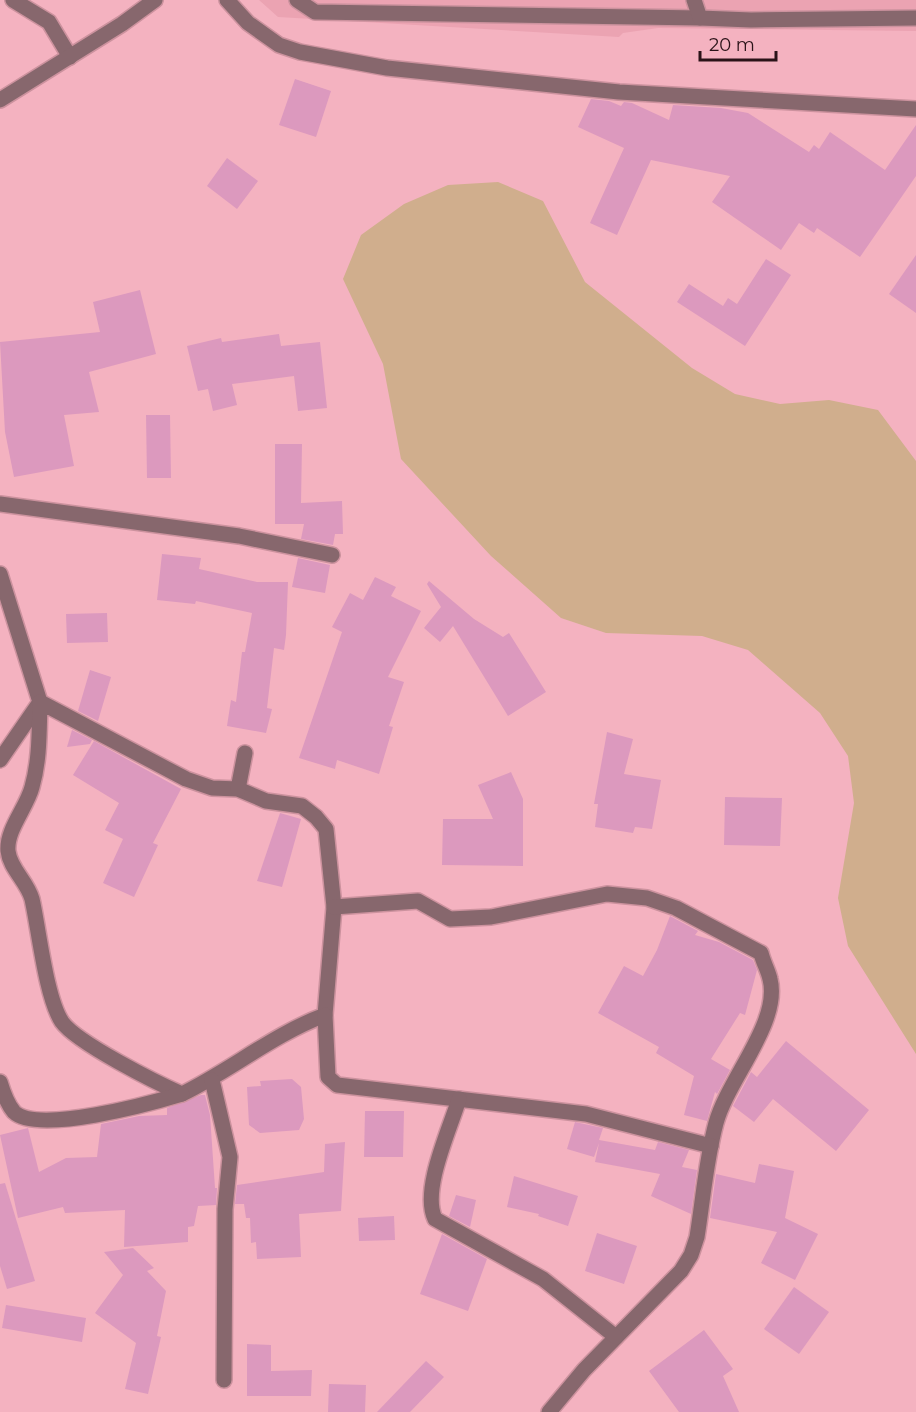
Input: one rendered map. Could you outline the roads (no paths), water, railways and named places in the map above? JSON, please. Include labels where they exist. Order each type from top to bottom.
[{"type":"street","points":[[13,0],[49,22],[70,57]]},
{"type":"street","points":[[0,100],[70,57],[155,0]]},
{"type":"street","points":[[227,0],[248,22],[279,45],[300,52],[387,68],[619,92],[916,109]]},
{"type":"street","points":[[297,0],[315,12],[751,20],[916,18]]},
{"type":"street","points":[[694,0],[700,18]]},
{"type":"street","points":[[0,504],[169,526],[332,555]]},
{"type":"street","points":[[0,574],[6,619],[40,702],[38,765],[27,802],[9,838],[8,851],[14,867],[27,884],[31,897],[55,1007],[70,1031],[87,1044],[182,1094]]},
{"type":"street","points":[[0,760],[40,702]]},
{"type":"street","points":[[40,702],[186,779],[212,788],[238,789],[266,801],[302,806],[326,829],[334,907],[325,1015],[328,1077],[337,1085],[586,1114],[711,1146]]},
{"type":"street","points":[[238,789],[245,753]]},
{"type":"street","points":[[334,907],[418,901],[450,919],[490,917],[607,894],[647,898],[676,908],[761,953],[770,979],[769,1012],[762,1032],[722,1104],[711,1146],[697,1237],[691,1255],[681,1270],[616,1337],[549,1412]]},
{"type":"street","points":[[0,1082],[3,1095],[14,1112],[27,1119],[44,1122],[141,1106],[182,1094],[212,1080],[287,1032],[325,1015]]},
{"type":"street","points":[[212,1080],[230,1157],[225,1209],[224,1380]]},
{"type":"street","points":[[459,1099],[430,1192],[431,1210],[435,1219],[543,1279],[616,1337]]}]
